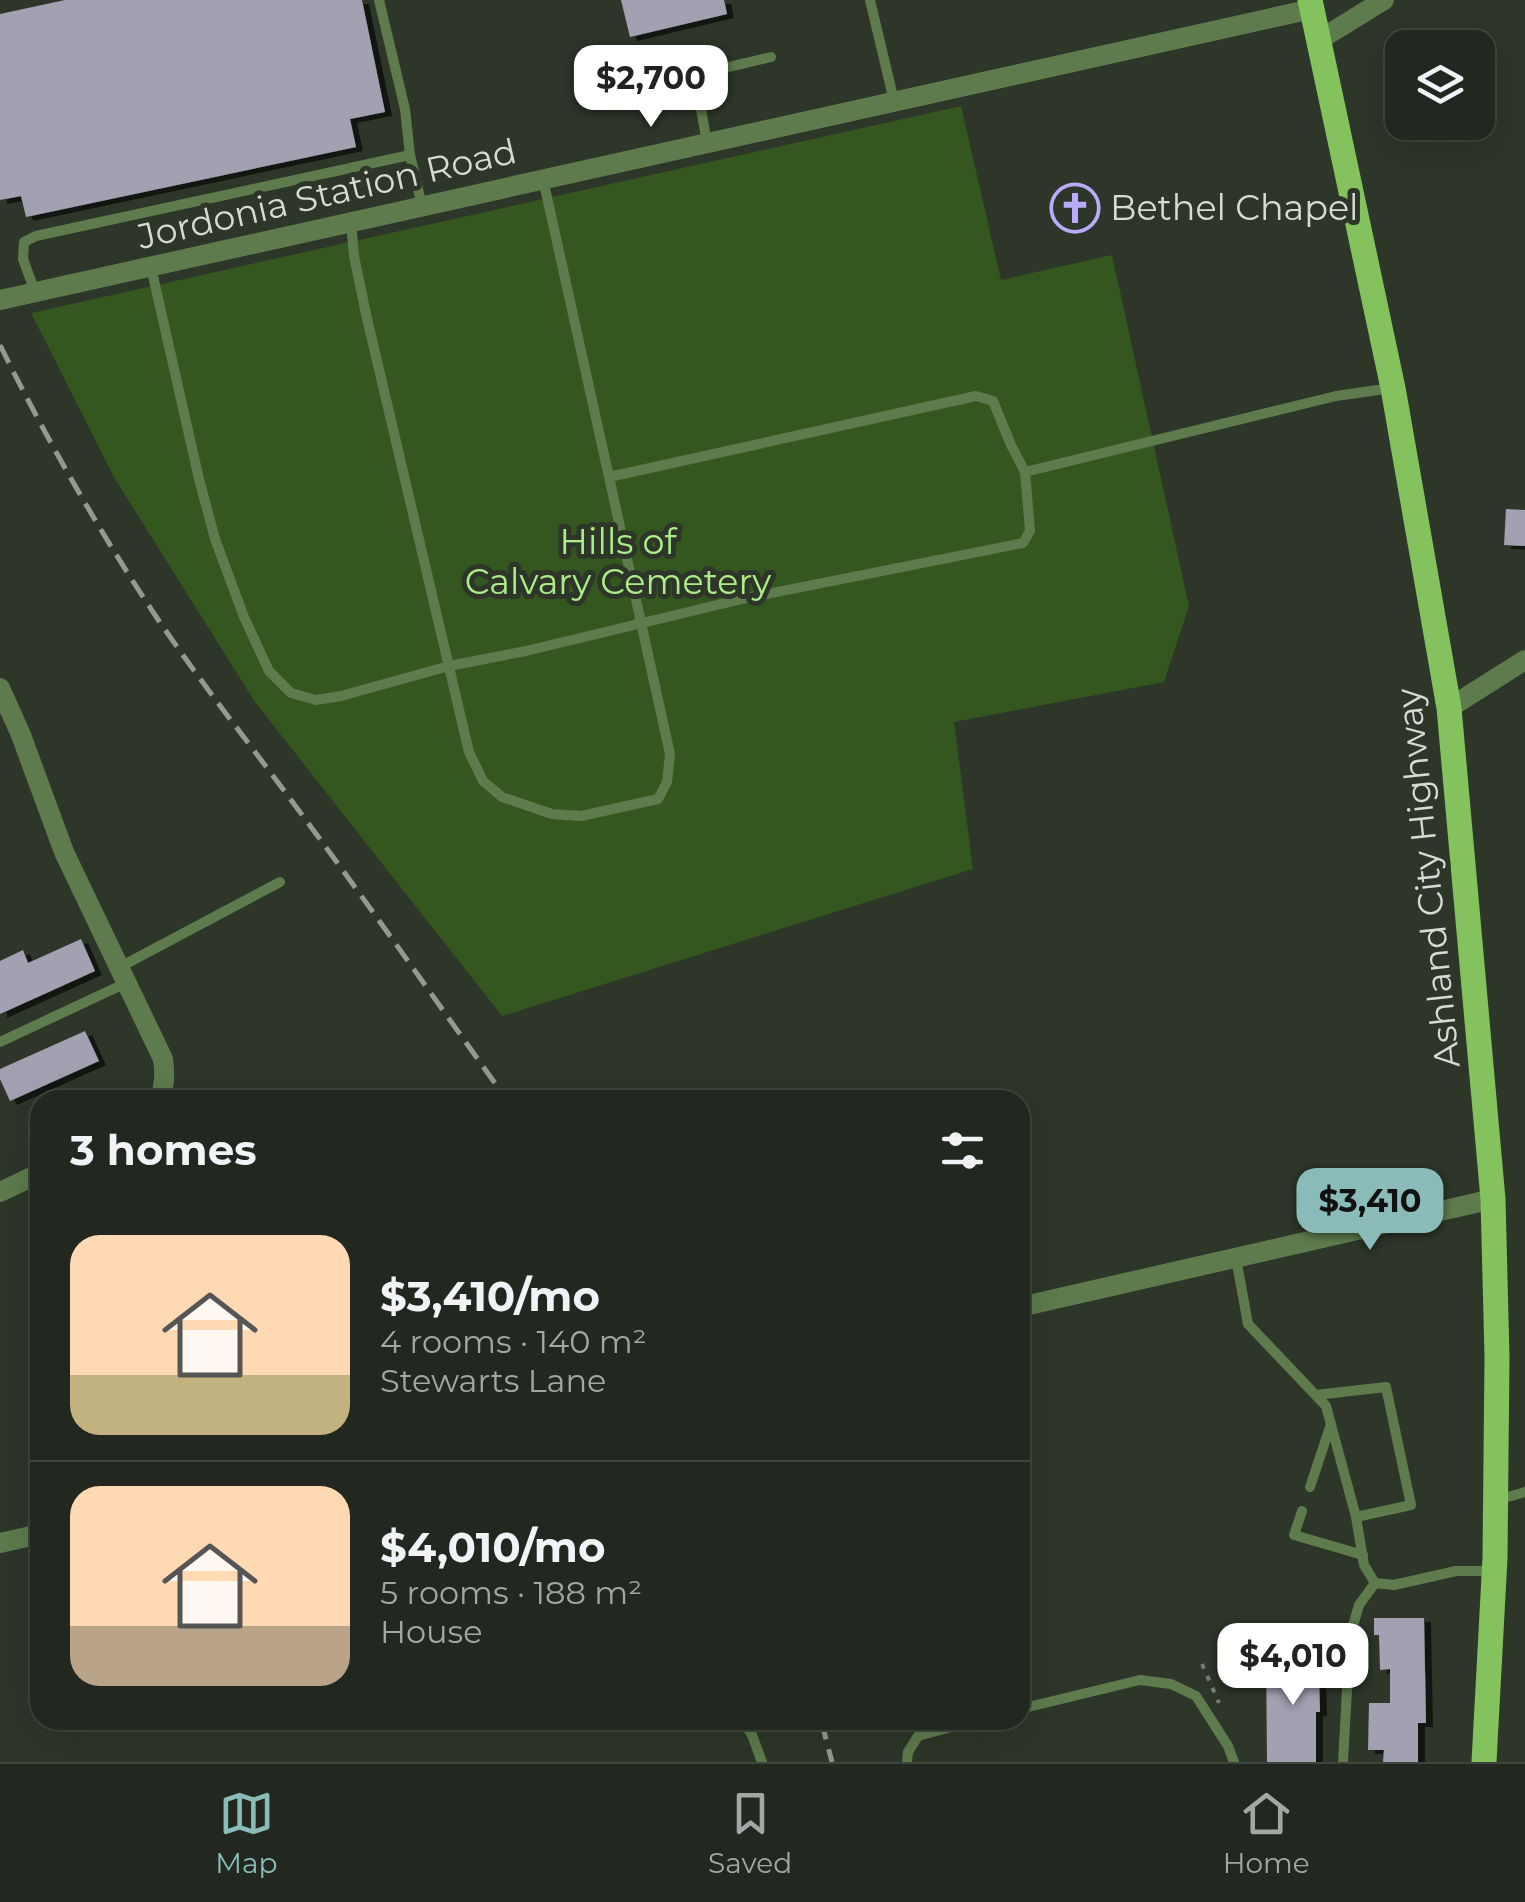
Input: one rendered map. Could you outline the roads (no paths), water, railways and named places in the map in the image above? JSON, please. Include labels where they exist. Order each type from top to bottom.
[{"type":"main road","name":"Ashland City Highway","points":[[1311,4],[1393,388],[1450,708],[1493,1199],[1496,1500],[1484,1762]]},
{"type":"street","points":[[1319,40],[1384,0]]},
{"type":"street","name":"Jordonia Station Road","points":[[0,300],[1311,4]]},
{"type":"street","points":[[1450,708],[1525,660]]},
{"type":"street","points":[[0,688],[64,852],[162,1059],[163,1090]]},
{"type":"street","points":[[0,1192],[30,1178]]},
{"type":"street","points":[[1030,1306],[1493,1199]]},
{"type":"street","points":[[0,1544],[30,1536]]},
{"type":"lane","points":[[380,0],[422,206]]},
{"type":"lane","points":[[870,0],[894,101]]},
{"type":"lane","points":[[633,89],[770,57]]},
{"type":"lane","points":[[695,74],[707,143]]},
{"type":"lane","points":[[35,292],[23,258],[24,242],[36,236],[410,155]]},
{"type":"lane","points":[[351,222],[366,314],[469,752],[483,780],[502,796],[552,814],[581,816],[658,800],[668,782],[670,754],[543,179]]},
{"type":"lane","points":[[151,266],[199,480],[216,538],[244,617],[270,671],[290,693],[316,700],[341,696],[449,666],[742,599],[1023,543],[1030,531],[1026,472],[992,401],[976,396],[609,477]]},
{"type":"lane","points":[[1026,472],[1336,396],[1393,388]]},
{"type":"lane","points":[[0,1042],[280,882]]},
{"type":"lane","points":[[1236,1258],[1248,1324],[1326,1406],[1356,1517],[1364,1565],[1375,1583]]},
{"type":"lane","points":[[1316,1395],[1386,1386],[1411,1504],[1356,1517]]},
{"type":"lane","points":[[1310,1487],[1331,1424]]},
{"type":"lane","points":[[1496,1500],[1525,1492]]},
{"type":"lane","points":[[1302,1511],[1294,1535],[1363,1555]]},
{"type":"lane","points":[[1375,1583],[1394,1585],[1456,1572],[1494,1571]]},
{"type":"lane","points":[[1343,1762],[1350,1636],[1359,1605],[1375,1583]]},
{"type":"lane","points":[[1030,1707],[1140,1680],[1171,1684],[1196,1696],[1234,1762]]},
{"type":"lane","points":[[749,1730],[762,1762]]},
{"type":"lane","points":[[907,1762],[918,1736],[940,1730]]},
{"type":"railway","points":[[0,345],[75,486],[159,621],[500,1090]]},
{"type":"railway","points":[[824,1730],[832,1762]]},
{"type":"place","name":"Bethel Chapel","points":[[1075,208]]},
{"type":"park label","name":"Hills of Calvary Cemetery","points":[[618,562]]}]
